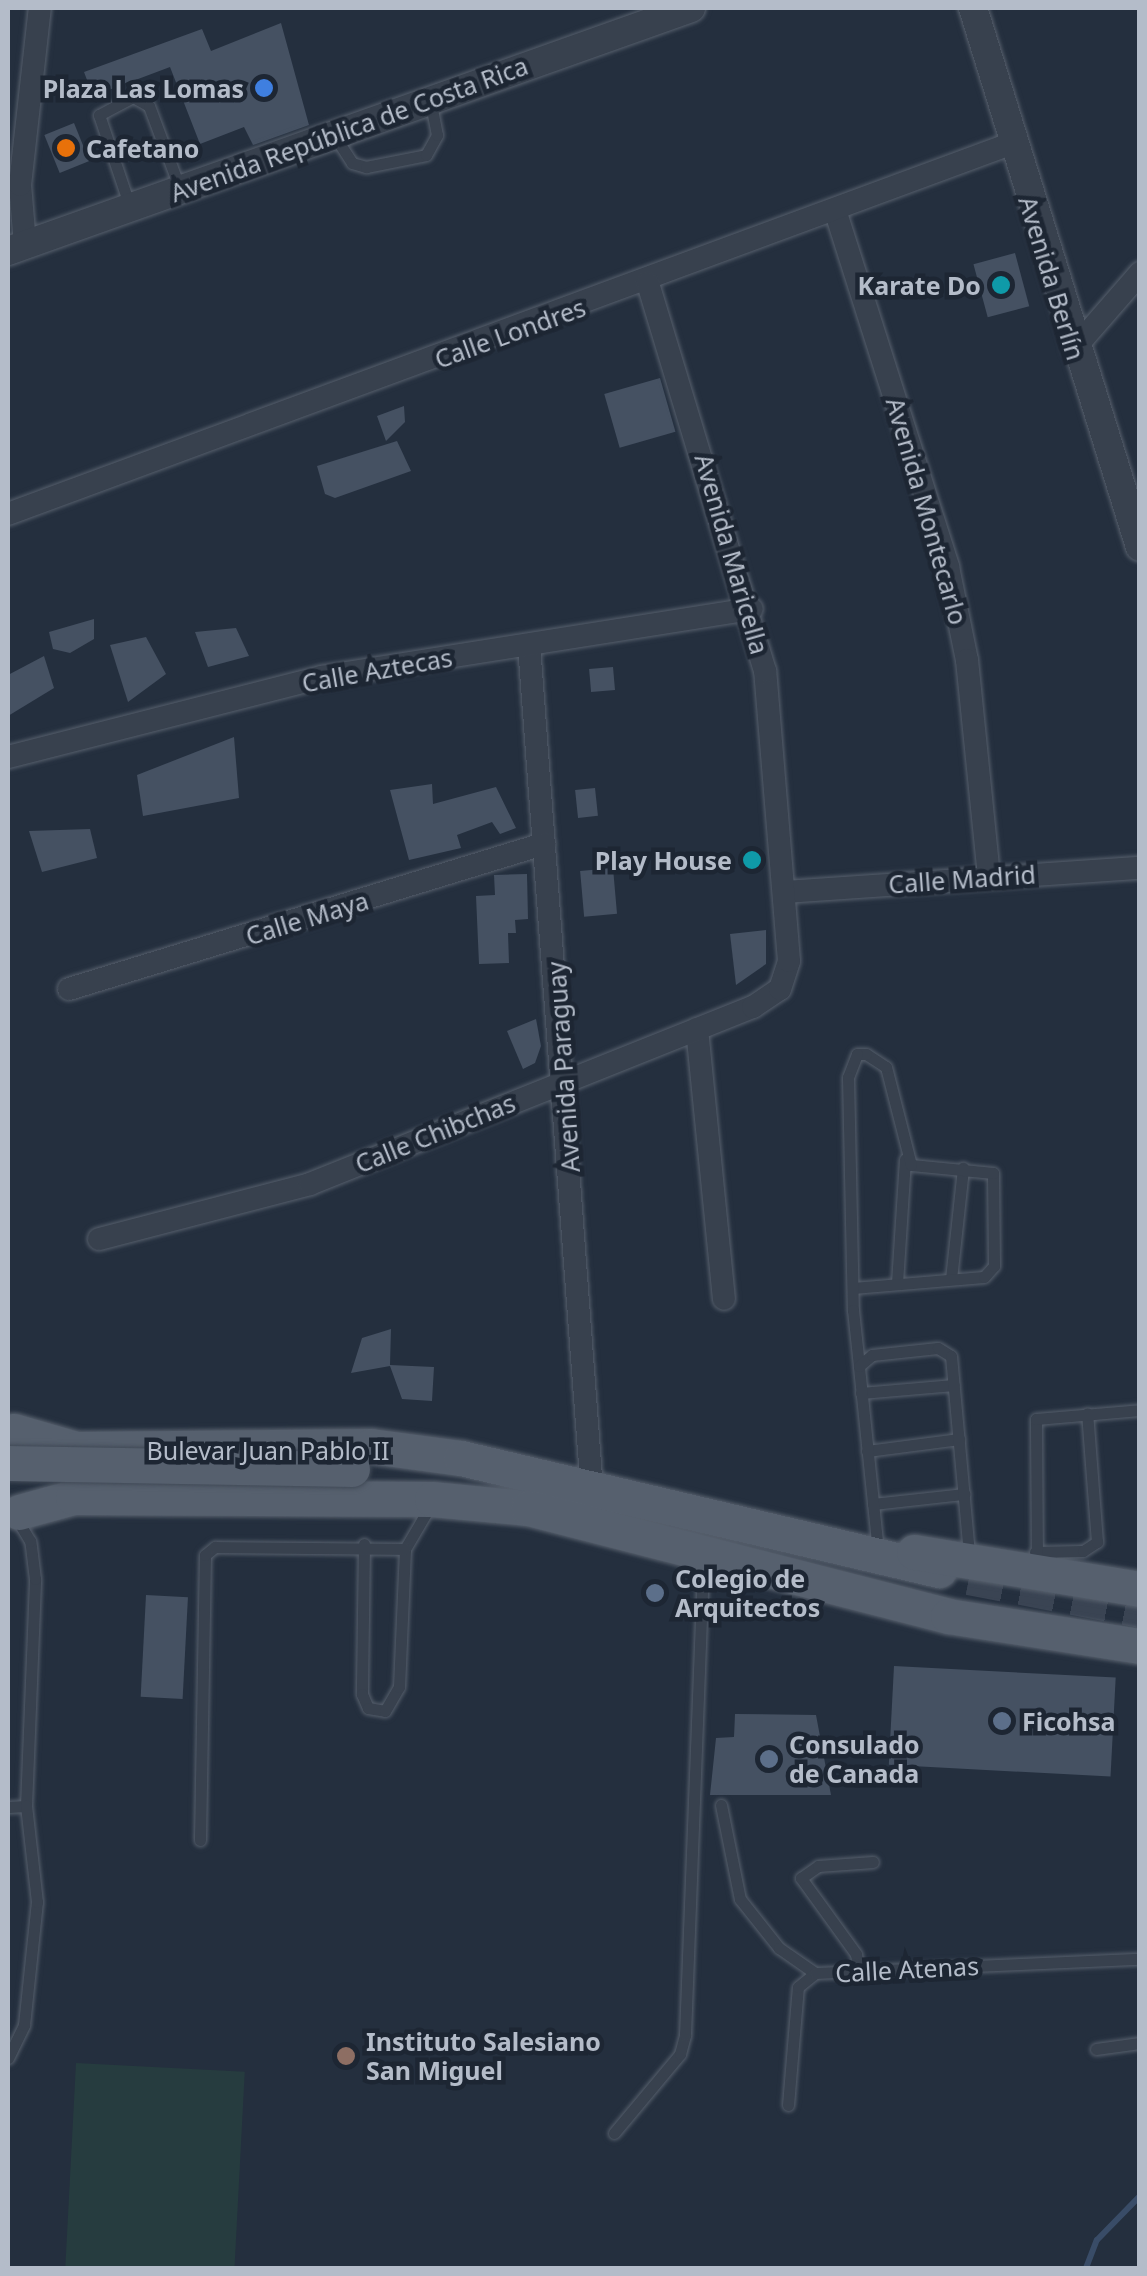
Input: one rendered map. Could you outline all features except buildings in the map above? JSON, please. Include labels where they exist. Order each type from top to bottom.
[{"type":"main road","name":"Bulevar Juan Pablo II","points":[[10,1441],[361,1470],[522,1473]]},
{"type":"main road","name":"Bulevar Juan Pablo II","points":[[10,1441],[76,1450],[371,1446],[522,1473],[866,1552],[954,1564],[1036,1561],[1140,1588]]},
{"type":"main road","points":[[10,1441],[38,1472],[13,1514]]},
{"type":"main road","name":"Bulevar Juan Pablo II","points":[[361,1470],[704,1551],[948,1616],[1140,1646]]},
{"type":"main road","name":"Bulevar Juan Pablo II","points":[[13,1514],[73,1497],[432,1499],[528,1508]]},
{"type":"street","points":[[16,248],[40,8]]},
{"type":"street","name":"Avenida República de Costa Rica","points":[[16,248],[691,8]]},
{"type":"street","name":"Avenida Berlín","points":[[972,8],[1010,144],[1140,547]]},
{"type":"street","name":"Calle Londres","points":[[8,514],[648,283],[1010,144]]},
{"type":"street","name":"Avenida Montecarlo","points":[[836,213],[948,567],[967,660],[989,876]]},
{"type":"street","points":[[1074,349],[1140,272]]},
{"type":"street","name":"Avenida Maricella","points":[[648,283],[752,610],[765,671],[785,892]]},
{"type":"street","name":"Calle Aztecas","points":[[8,757],[322,678],[752,610]]},
{"type":"street","name":"Avenida Paraguay","points":[[529,645],[566,1079],[592,1490]]},
{"type":"street","name":"Calle Maya","points":[[69,989],[544,844]]},
{"type":"street","name":"Calle Madrid","points":[[785,892],[1140,868]]},
{"type":"street","name":"Calle Chibchas","points":[[99,1239],[310,1184],[697,1029],[780,989],[789,961],[785,892]]},
{"type":"street","points":[[697,1029],[724,1298]]},
{"type":"lane","points":[[130,207],[99,116],[133,97],[150,106],[180,189]]},
{"type":"lane","points":[[334,135],[352,163],[366,167],[426,155],[437,136],[430,100]]},
{"type":"lane","points":[[866,1552],[873,1504],[853,1288],[848,1077],[857,1054],[886,1067],[905,1159],[897,1283]]},
{"type":"lane","points":[[853,1288],[984,1277],[994,1266],[993,1173],[922,1168],[905,1159]]},
{"type":"lane","points":[[952,1279],[963,1168]]},
{"type":"lane","points":[[858,1366],[872,1356],[938,1348],[951,1356],[964,1494],[954,1564]]},
{"type":"lane","points":[[861,1394],[954,1385]]},
{"type":"lane","points":[[1087,1413],[1097,1542],[1090,1550],[1036,1561],[1033,1426],[1042,1415],[1140,1410]]},
{"type":"lane","points":[[867,1451],[959,1439]]},
{"type":"lane","points":[[873,1504],[964,1494]]},
{"type":"lane","points":[[200,1840],[205,1555],[215,1547],[364,1544],[406,1549],[417,1540],[432,1499]]},
{"type":"lane","points":[[8,2058],[24,2026],[37,1902],[26,1806],[35,1579],[30,1541],[13,1514]]},
{"type":"lane","points":[[364,1544],[362,1694],[368,1708],[385,1711],[399,1687],[406,1549]]},
{"type":"lane","points":[[614,2133],[680,2054],[685,2035],[704,1551]]},
{"type":"lane","points":[[721,1804],[740,1899],[779,1948],[815,1974]]},
{"type":"lane","points":[[8,1808],[26,1806]]},
{"type":"lane","points":[[859,1971],[856,1954],[801,1878],[818,1866],[873,1862]]},
{"type":"lane","name":"Calle Atenas","points":[[788,2105],[798,1987],[815,1974],[1140,1958]]},
{"type":"lane","points":[[1096,2049],[1140,2042]]},
{"type":"green space","points":[[76,2063],[245,2072],[234,2268],[65,2268]]},
{"type":"waterway","points":[[1086,2268],[1097,2240],[1140,2196]]},
{"type":"tunnel","points":[[969,1577],[1140,1610]]},
{"type":"place","name":"Plaza Las Lomas","points":[[264,88]]},
{"type":"place","name":"Cafetano","points":[[66,148]]},
{"type":"place","name":"Karate Do","points":[[1001,285]]},
{"type":"place","name":"Play House","points":[[752,860]]},
{"type":"place","name":"Colegio de Arquitectos","points":[[655,1593]]},
{"type":"place","name":"Ficohsa","points":[[1002,1721]]},
{"type":"place","name":"Consulado de Canada","points":[[769,1759]]},
{"type":"place","name":"Instituto Salesiano San Miguel","points":[[346,2056]]}]
